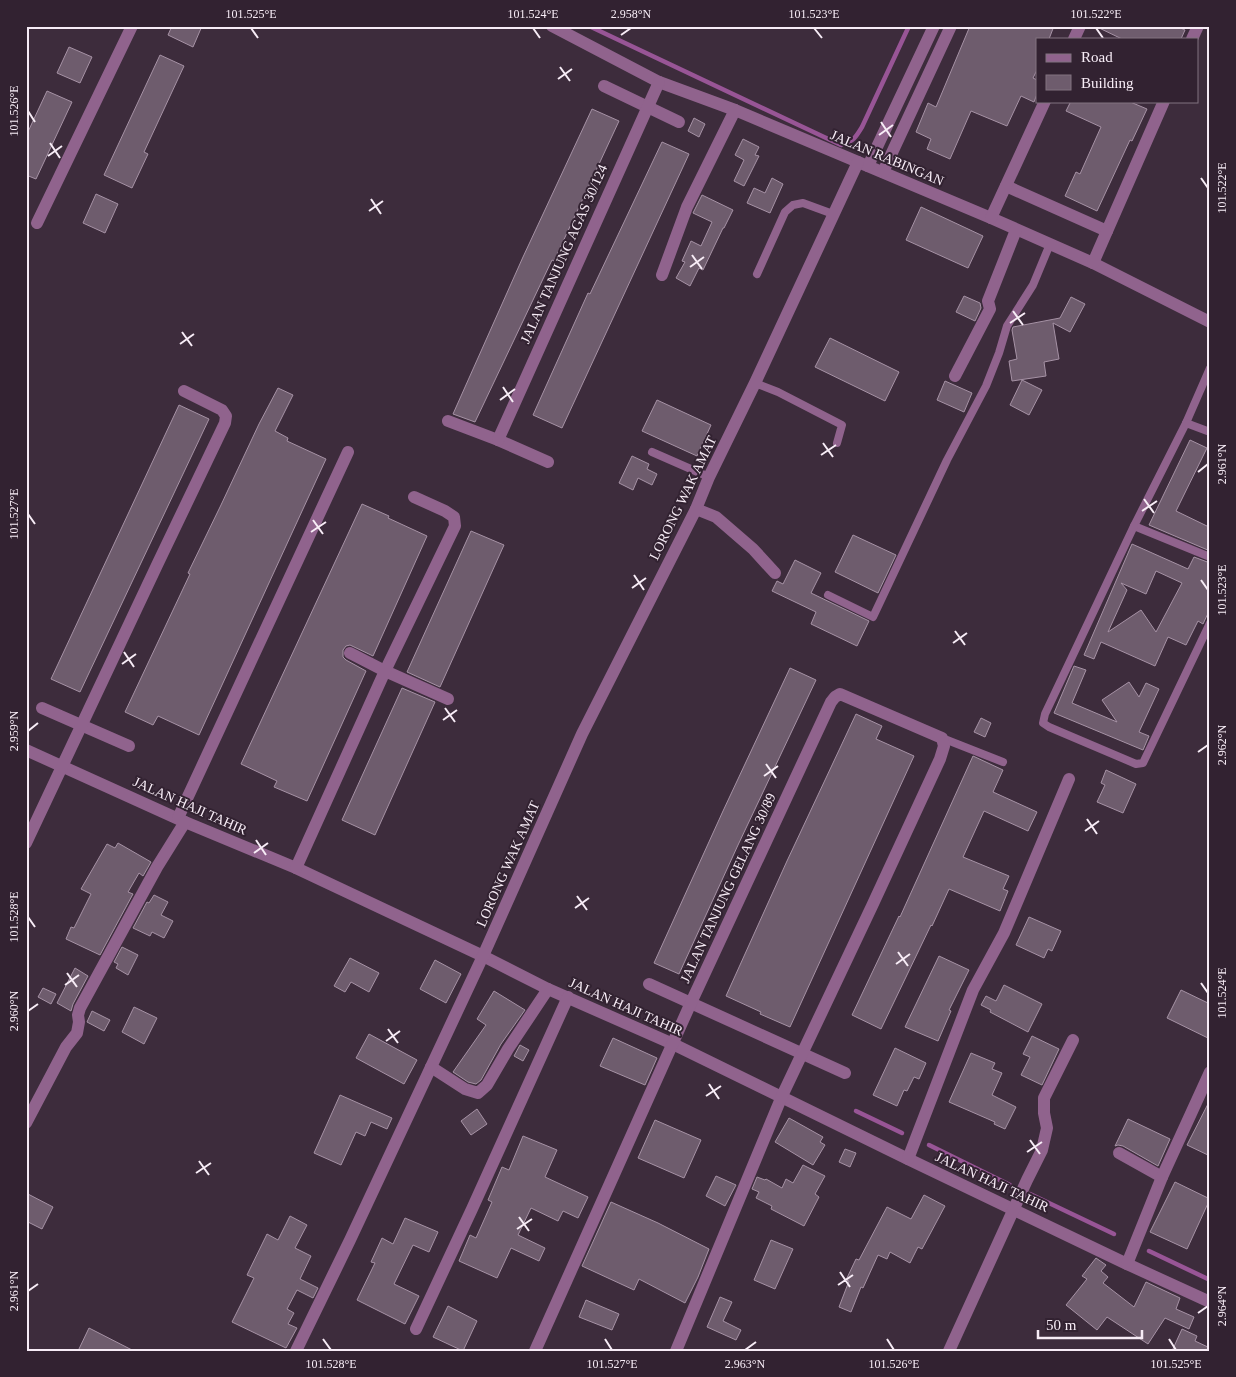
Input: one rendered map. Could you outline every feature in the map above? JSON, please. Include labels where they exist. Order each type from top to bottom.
[{"type":"street","points":[[37,224],[132,26]]},
{"type":"street","name":"LORONG WAK AMAT","points":[[296,1351],[483,956],[582,734],[696,509],[709,477],[755,383],[833,214],[863,164],[934,26]]},
{"type":"street","points":[[883,172],[950,26]]},
{"type":"street","points":[[1074,38],[1080,26]]},
{"type":"street","points":[[1192,38],[1198,26]]},
{"type":"street","name":"JALAN RABINGAN","points":[[554,27],[659,82],[735,110],[991,218],[1092,263],[1210,322]]},
{"type":"street","name":"JALAN TANJUNG AGAS 30/124","points":[[498,440],[659,82]]},
{"type":"street","points":[[604,86],[679,122]]},
{"type":"street","points":[[991,218],[1046,102]]},
{"type":"street","points":[[1092,263],[1164,102]]},
{"type":"street","points":[[662,275],[687,207],[735,110]]},
{"type":"street","points":[[1006,186],[1107,231]]},
{"type":"street","points":[[955,376],[990,309],[988,301],[1016,230]]},
{"type":"street","points":[[26,843],[225,423],[226,416],[222,410],[184,391]]},
{"type":"street","points":[[448,421],[548,462]]},
{"type":"street","points":[[26,1123],[66,1047],[77,1033],[80,1008],[182,820],[348,452]]},
{"type":"street","points":[[296,868],[385,671],[455,526],[454,517],[414,497]]},
{"type":"street","points":[[696,509],[716,517],[753,549],[775,573]]},
{"type":"street","points":[[350,653],[448,699]]},
{"type":"street","name":"JALAN TANJUNG GELANG 30/89","points":[[536,1351],[691,1003],[831,702],[840,694],[942,738]]},
{"type":"street","points":[[42,708],[129,746]]},
{"type":"street","points":[[676,1351],[782,1096],[940,759],[944,746],[942,738]]},
{"type":"street","name":"JALAN HAJI TAHIR","points":[[26,750],[182,820],[296,868],[483,956],[548,989],[673,1044],[908,1159],[1210,1302]]},
{"type":"street","points":[[908,1159],[973,990],[1004,933],[1069,778]]},
{"type":"street","points":[[649,984],[845,1073]]},
{"type":"street","points":[[431,1067],[465,1089],[478,1093],[487,1085],[508,1049],[548,989]]},
{"type":"street","points":[[416,1329],[568,997]]},
{"type":"street","points":[[949,1351],[1042,1150],[1047,1128],[1044,1098],[1073,1040]]},
{"type":"street","points":[[1127,1264],[1162,1177],[1210,1072]]},
{"type":"street","points":[[1119,1153],[1162,1177]]},
{"type":"lane","points":[[757,274],[785,212],[793,205],[804,203],[833,214]]},
{"type":"lane","points":[[828,595],[873,617],[947,460],[986,386],[1007,326],[1033,285],[1050,244]]},
{"type":"lane","points":[[1210,368],[1186,423],[1134,526],[1045,714],[1043,722],[1048,727],[1136,764],[1143,763],[1210,623]]},
{"type":"lane","points":[[755,383],[778,392],[842,425],[837,443]]},
{"type":"lane","points":[[1186,423],[1210,432]]},
{"type":"lane","points":[[652,452],[709,477]]},
{"type":"lane","points":[[1134,526],[1210,557]]},
{"type":"lane","points":[[942,738],[1002,762]]},
{"type":"building","points":[[172,26],[202,26],[193,47],[168,35]]},
{"type":"building","points":[[970,26],[1054,26],[1049,38],[1036,38],[1036,72],[1033,78],[1036,80],[1036,97],[1034,102],[1021,96],[1007,126],[971,111],[950,159],[927,149],[931,139],[916,132],[928,103],[936,107]]},
{"type":"building","points":[[1095,26],[1176,26],[1185,30],[1181,38],[1120,38]]},
{"type":"building","points":[[69,47],[92,57],[80,83],[57,73]]},
{"type":"building","points":[[160,55],[184,66],[144,152],[148,154],[132,188],[104,175]]},
{"type":"building","points":[[47,91],[72,102],[36,179],[26,175],[26,136]]},
{"type":"building","points":[[1070,102],[1130,102],[1147,109],[1132,141],[1130,140],[1097,211],[1065,196],[1076,172],[1080,174],[1101,127],[1066,111]]},
{"type":"building","points":[[592,109],[619,121],[554,261],[552,260],[475,422],[453,414],[523,257]]},
{"type":"building","points":[[694,118],[705,124],[699,137],[688,131]]},
{"type":"building","points":[[743,139],[759,147],[755,155],[759,156],[744,186],[734,181],[744,160],[735,155]]},
{"type":"building","points":[[662,142],[689,154],[562,428],[533,415],[588,293],[590,294]]},
{"type":"building","points":[[772,178],[783,184],[770,213],[747,203],[754,188],[765,193]]},
{"type":"building","points":[[96,194],[118,204],[105,233],[83,223]]},
{"type":"building","points":[[702,195],[733,210],[703,270],[699,268],[690,286],[676,278],[685,262],[682,261],[691,241],[701,246],[712,222],[693,213]]},
{"type":"building","points":[[921,207],[983,236],[968,268],[906,240]]},
{"type":"building","points":[[964,296],[980,303],[981,308],[975,321],[956,312]]},
{"type":"building","points":[[1071,297],[1085,304],[1070,332],[1053,323],[1059,359],[1044,362],[1046,376],[1012,381],[1009,361],[1017,359],[1013,327],[1060,318]]},
{"type":"building","points":[[830,338],[899,372],[885,401],[815,367]]},
{"type":"building","points":[[1022,380],[1042,390],[1029,415],[1010,405]]},
{"type":"building","points":[[945,381],[972,393],[964,412],[937,400]]},
{"type":"building","points":[[278,388],[293,395],[275,431],[288,438],[287,441],[326,459],[199,735],[158,716],[153,725],[125,712],[190,574],[188,573]]},
{"type":"building","points":[[657,400],[711,425],[697,456],[642,431]]},
{"type":"building","points":[[179,405],[209,419],[80,692],[51,679]]},
{"type":"building","points":[[1190,440],[1207,448],[1176,511],[1209,527],[1210,524],[1210,551],[1149,525]]},
{"type":"building","points":[[632,456],[649,464],[647,469],[657,474],[652,485],[638,478],[633,490],[619,483]]},
{"type":"building","points":[[362,504],[427,536],[373,656],[350,645],[346,646],[343,650],[343,657],[346,660],[366,671],[307,801],[274,787],[277,781],[241,764]]},
{"type":"building","points":[[471,531],[504,545],[440,687],[407,672]]},
{"type":"building","points":[[853,535],[896,555],[878,593],[835,572]]},
{"type":"building","points":[[1132,544],[1188,569],[1194,557],[1210,563],[1210,609],[1203,624],[1198,621],[1186,645],[1168,637],[1155,666],[1101,642],[1094,659],[1084,655]],"holes":[[[1156,571],[1182,583],[1156,632],[1141,610],[1108,632],[1127,590],[1121,583],[1146,594]]]},
{"type":"building","points":[[795,560],[821,573],[811,593],[869,621],[857,646],[811,624],[816,612],[772,591],[777,581],[783,584]]},
{"type":"building","points":[[1074,666],[1086,670],[1072,703],[1117,722],[1102,700],[1129,682],[1139,697],[1146,683],[1159,689],[1139,732],[1149,736],[1143,750],[1054,713]]},
{"type":"building","points":[[790,668],[816,680],[679,974],[654,963]]},
{"type":"building","points":[[402,688],[435,702],[375,835],[342,820]]},
{"type":"building","points":[[856,714],[882,726],[876,739],[914,756],[790,1027],[726,996]]},
{"type":"building","points":[[981,718],[991,723],[985,737],[974,732]]},
{"type":"building","points":[[973,756],[1003,770],[993,792],[1037,812],[1028,831],[984,811],[963,857],[1009,876],[1003,889],[1008,891],[1000,911],[949,889],[881,1029],[852,1015],[900,917]]},
{"type":"building","points":[[1106,770],[1136,784],[1123,813],[1097,802],[1105,785],[1101,783]]},
{"type":"building","points":[[118,843],[151,862],[143,876],[139,873],[128,892],[133,894],[100,955],[66,939],[71,927],[74,928],[91,894],[81,889],[107,844],[115,848]]},
{"type":"building","points":[[154,895],[168,902],[161,915],[173,921],[164,938],[152,932],[150,936],[133,928],[147,902],[149,903]]},
{"type":"building","points":[[1029,917],[1061,931],[1052,951],[1048,949],[1044,958],[1016,945]]},
{"type":"building","points":[[122,947],[138,955],[128,975],[116,968],[118,964],[114,962]]},
{"type":"building","points":[[939,956],[969,970],[949,1010],[951,1011],[938,1041],[905,1027]]},
{"type":"building","points":[[350,958],[379,973],[369,992],[351,982],[345,992],[334,986]]},
{"type":"building","points":[[435,960],[461,974],[446,1003],[420,989]]},
{"type":"building","points":[[75,968],[88,976],[71,1011],[57,1003]]},
{"type":"building","points":[[1004,985],[1042,1004],[1028,1032],[990,1012],[991,1010],[981,1005],[986,996],[996,1001]]},
{"type":"building","points":[[43,988],[56,994],[51,1004],[38,997]]},
{"type":"building","points":[[1181,990],[1210,1004],[1210,1039],[1167,1018]]},
{"type":"building","points":[[494,991],[525,1010],[501,1044],[481,1080],[476,1084],[468,1082],[453,1072],[486,1025],[477,1019]]},
{"type":"building","points":[[134,1007],[157,1018],[144,1044],[122,1032]]},
{"type":"building","points":[[92,1011],[110,1020],[104,1031],[87,1022]]},
{"type":"building","points":[[369,1034],[417,1060],[404,1084],[356,1058]]},
{"type":"building","points":[[1032,1036],[1059,1049],[1042,1085],[1021,1075],[1030,1057],[1023,1054]]},
{"type":"building","points":[[613,1038],[657,1058],[645,1085],[600,1066]]},
{"type":"building","points":[[520,1045],[529,1050],[523,1061],[514,1056]]},
{"type":"building","points":[[895,1048],[926,1063],[919,1079],[914,1077],[907,1091],[904,1090],[897,1106],[873,1095]]},
{"type":"building","points":[[971,1053],[995,1063],[992,1069],[1002,1073],[992,1095],[1016,1107],[1005,1129],[994,1124],[995,1122],[949,1102]]},
{"type":"building","points":[[340,1095],[392,1118],[387,1129],[371,1122],[365,1136],[356,1132],[341,1165],[314,1153]]},
{"type":"building","points":[[1210,1100],[1210,1156],[1187,1145]]},
{"type":"building","points":[[477,1109],[487,1124],[471,1135],[461,1121]]},
{"type":"building","points":[[789,1118],[823,1137],[820,1142],[825,1145],[813,1165],[775,1142]]},
{"type":"building","points":[[1128,1119],[1170,1139],[1158,1166],[1123,1146],[1115,1146]]},
{"type":"building","points":[[655,1120],[701,1140],[684,1178],[638,1158]]},
{"type":"building","points":[[523,1136],[557,1150],[545,1177],[588,1197],[578,1218],[563,1211],[558,1221],[531,1208],[518,1235],[545,1248],[539,1261],[511,1248],[497,1278],[459,1261],[470,1235],[476,1238],[492,1202],[488,1200],[502,1167],[509,1170]]},
{"type":"building","points":[[845,1149],[856,1153],[850,1167],[839,1162]]},
{"type":"building","points":[[803,1165],[825,1176],[815,1194],[819,1197],[804,1226],[771,1209],[772,1206],[756,1198],[759,1192],[752,1189],[757,1177],[766,1179],[782,1188],[786,1179],[793,1183]]},
{"type":"building","points":[[716,1176],[736,1185],[725,1206],[706,1196]]},
{"type":"building","points":[[1175,1182],[1210,1199],[1187,1249],[1150,1232]]},
{"type":"building","points":[[26,1193],[53,1207],[42,1229],[26,1221]]},
{"type":"building","points":[[924,1195],[945,1206],[922,1249],[918,1247],[910,1263],[890,1252],[887,1259],[878,1255],[863,1288],[861,1287],[851,1312],[839,1307],[849,1281],[846,1280],[856,1259],[859,1260],[887,1207],[911,1219]]},
{"type":"building","points":[[611,1202],[709,1249],[685,1303],[639,1279],[634,1290],[582,1266]]},
{"type":"building","points":[[290,1216],[307,1225],[295,1248],[311,1256],[300,1279],[318,1288],[313,1298],[297,1290],[287,1309],[294,1313],[288,1324],[297,1328],[286,1348],[232,1322],[254,1278],[247,1275],[267,1234],[278,1240]]},
{"type":"building","points":[[405,1218],[438,1232],[429,1252],[413,1245],[394,1284],[419,1296],[405,1324],[357,1300],[375,1263],[371,1262],[382,1238],[393,1244]]},
{"type":"building","points":[[771,1240],[793,1249],[775,1289],[754,1280]]},
{"type":"building","points":[[1096,1258],[1106,1265],[1101,1271],[1108,1277],[1103,1283],[1134,1307],[1146,1282],[1180,1298],[1176,1309],[1194,1317],[1189,1329],[1165,1318],[1148,1344],[1107,1317],[1097,1330],[1066,1305],[1087,1279],[1082,1276]]},
{"type":"building","points":[[720,1297],[732,1302],[723,1321],[741,1330],[736,1340],[707,1327]]},
{"type":"building","points":[[586,1300],[619,1314],[612,1330],[579,1317]]},
{"type":"building","points":[[448,1306],[477,1321],[463,1351],[433,1337]]},
{"type":"building","points":[[89,1328],[134,1351],[78,1351]]},
{"type":"building","points":[[1182,1329],[1197,1336],[1195,1341],[1210,1348],[1210,1351],[1172,1351]]},
{"type":"waterway","points":[[589,26],[841,145],[854,139],[858,134],[909,26]]},
{"type":"waterway","points":[[856,1111],[902,1133]]},
{"type":"waterway","points":[[929,1145],[1010,1185]]},
{"type":"waterway","points":[[1030,1194],[1114,1234]]},
{"type":"waterway","points":[[1149,1251],[1210,1280]]}]
